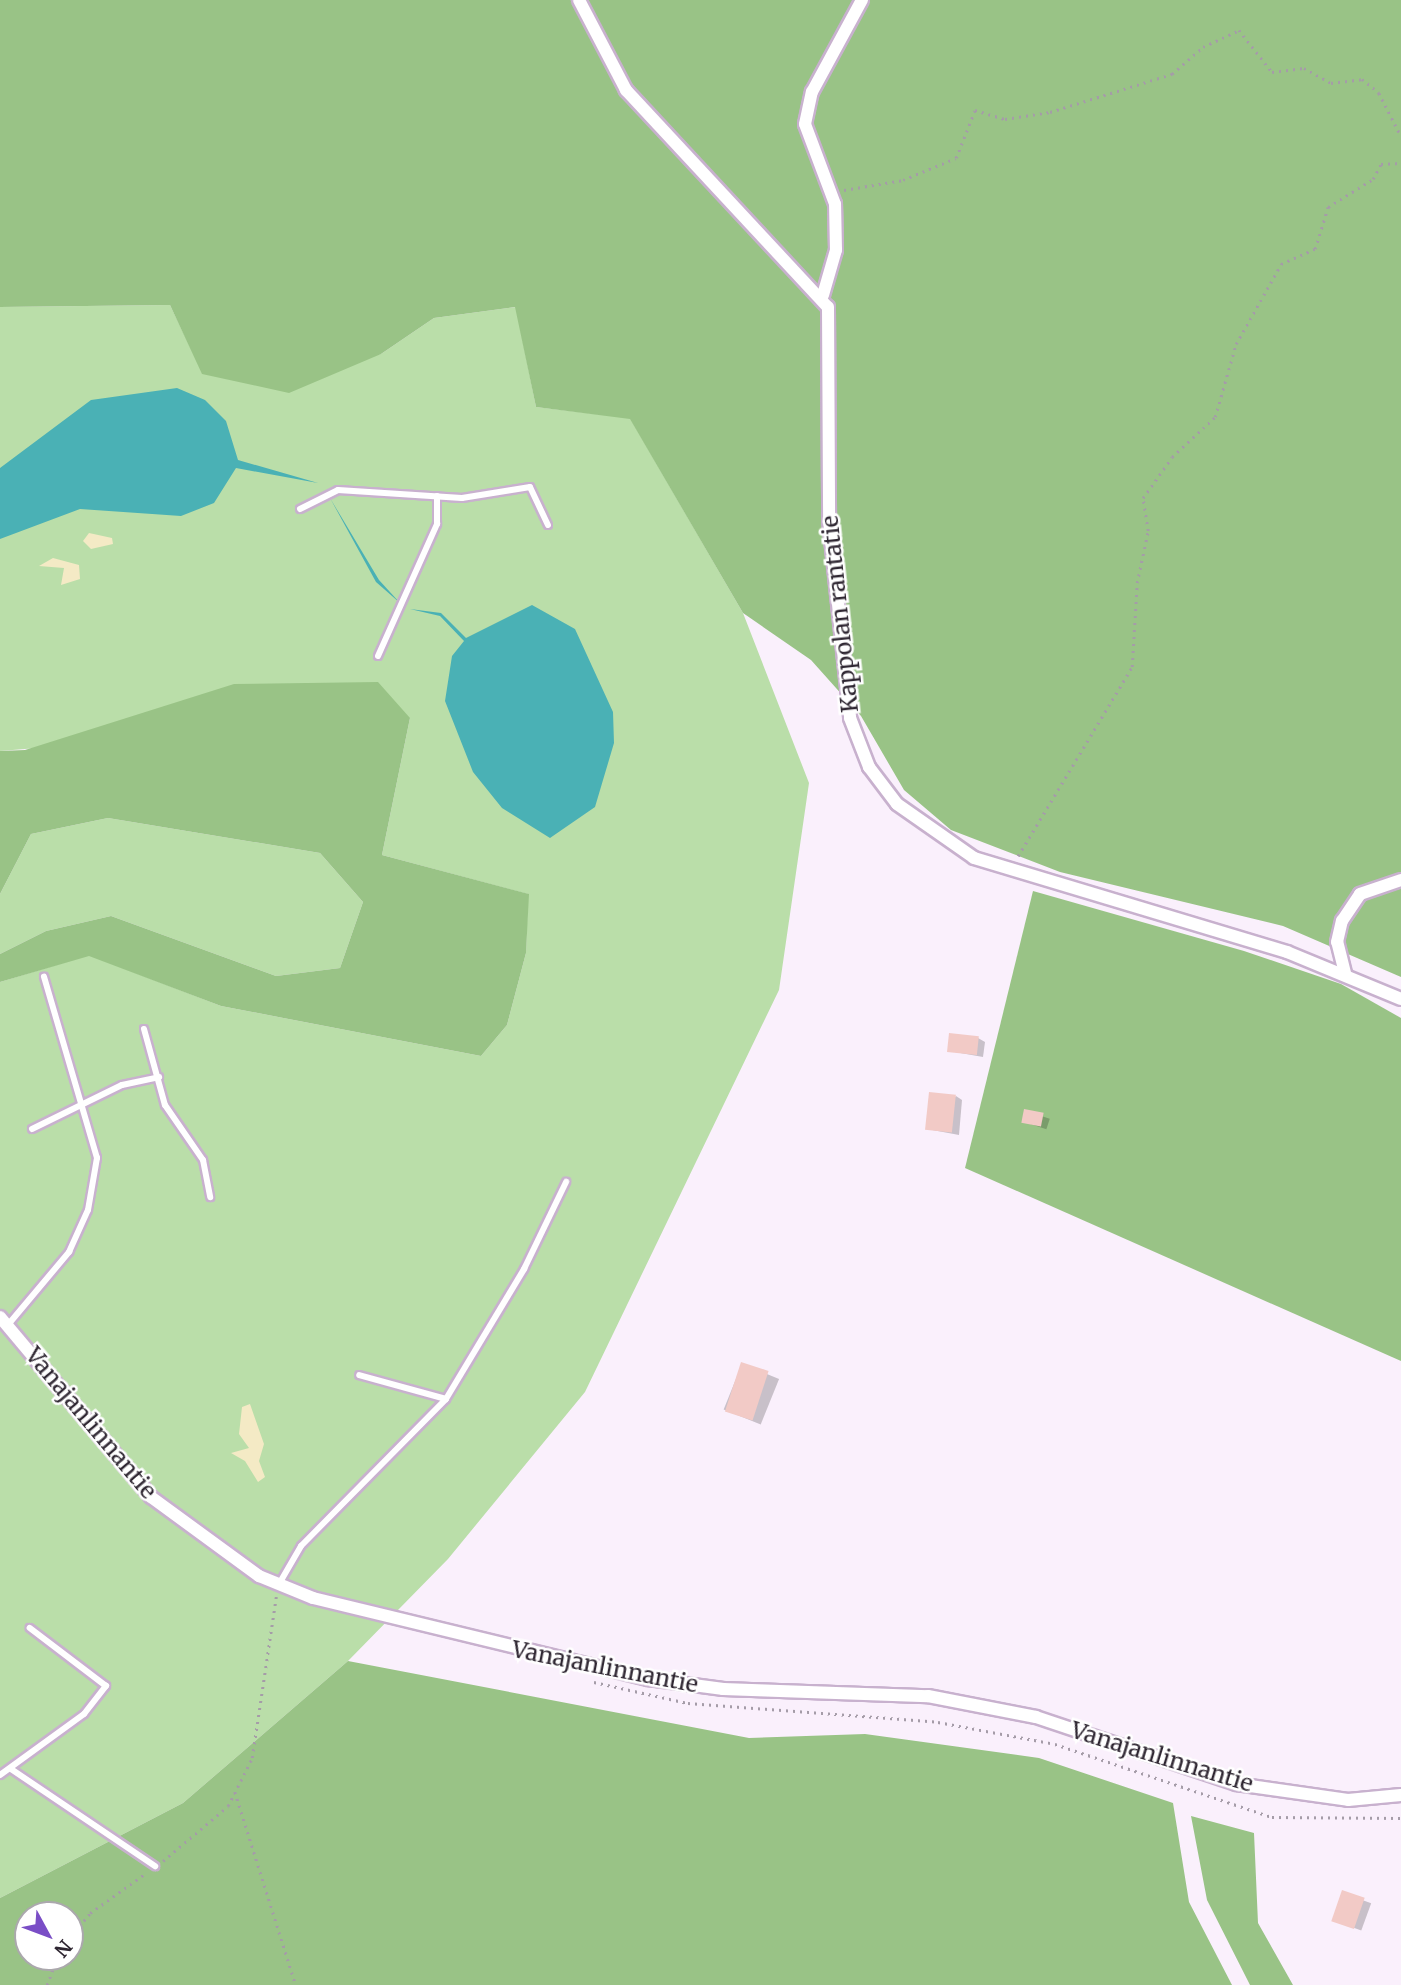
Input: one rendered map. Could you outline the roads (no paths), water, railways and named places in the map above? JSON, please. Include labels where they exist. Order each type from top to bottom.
[{"type":"street","points":[[579,0],[626,90],[823,295]]},
{"type":"street","points":[[823,295],[836,250],[831,192],[805,124],[812,92],[862,0]]},
{"type":"street","name":"Kappolan rantatie","points":[[823,295],[831,370],[829,520],[850,718],[869,767],[897,804],[974,858],[1345,973],[1401,999]]},
{"type":"street","points":[[1345,973],[1338,942],[1342,921],[1360,894],[1401,880]]},
{"type":"street","name":"Vanajanlinnantie","points":[[4,1321],[151,1497],[209,1545],[278,1588],[405,1625],[649,1679],[723,1689],[928,1696],[1036,1717],[1236,1784],[1348,1800],[1401,1795]]},
{"type":"lane","points":[[300,509],[338,490],[437,496],[530,487],[548,524]]},
{"type":"lane","points":[[378,656],[436,524],[437,496]]},
{"type":"lane","points":[[4,1321],[55,1275],[88,1210],[97,1158],[44,977]]},
{"type":"lane","points":[[144,1029],[165,1105],[203,1160],[210,1197]]},
{"type":"lane","points":[[32,1129],[122,1085],[159,1077]]},
{"type":"lane","points":[[278,1588],[301,1546],[446,1399],[524,1269],[566,1182]]},
{"type":"lane","points":[[359,1376],[446,1399]]},
{"type":"lane","points":[[0,1775],[96,1704],[106,1686],[30,1628]]},
{"type":"lane","points":[[10,1769],[155,1866]]},
{"type":"water","points":[[177,388],[205,400],[226,421],[238,460],[318,483],[236,468],[214,503],[181,516],[80,509],[0,539],[0,468],[91,400]]},
{"type":"water","points":[[330,498],[379,580],[400,603],[376,582]]},
{"type":"water","points":[[532,605],[575,629],[613,712],[614,743],[595,807],[550,838],[502,808],[473,772],[445,701],[452,656],[464,641],[440,616],[410,609],[441,613],[466,638]]}]
